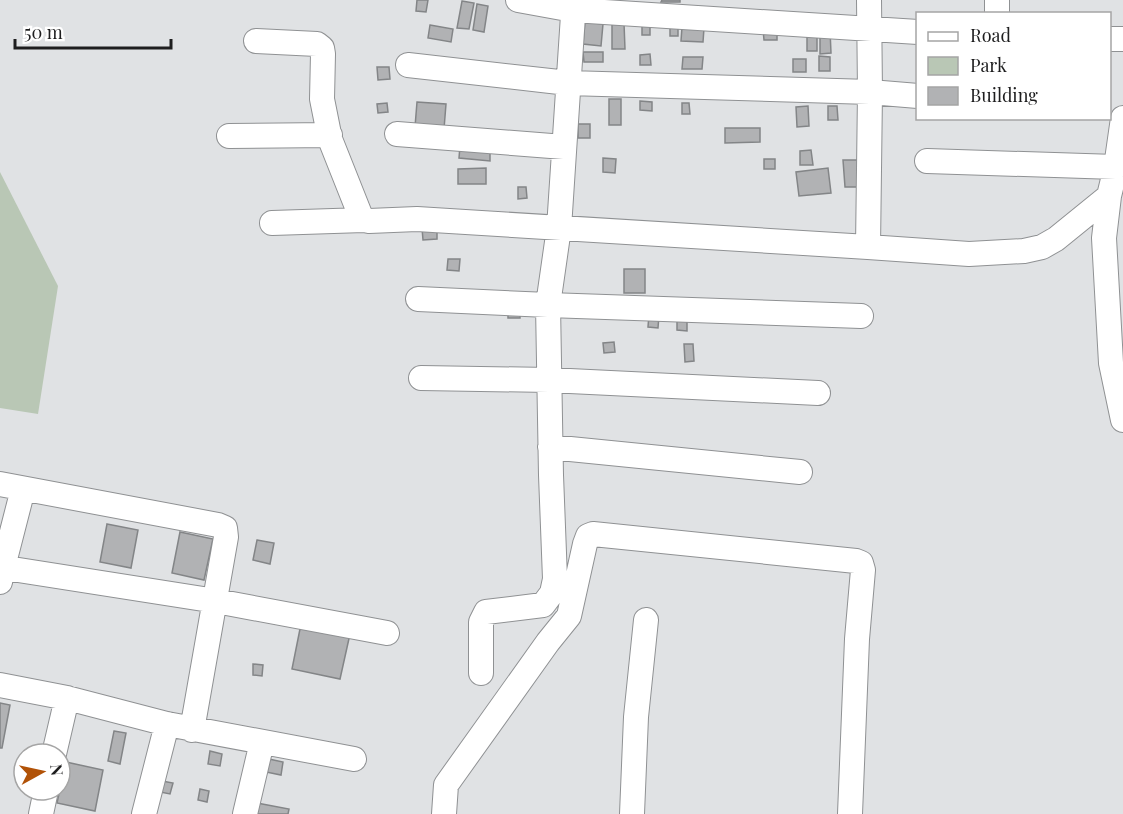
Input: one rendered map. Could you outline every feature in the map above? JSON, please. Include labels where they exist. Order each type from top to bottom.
[{"type":"street","points":[[518,0],[916,32]]},
{"type":"street","points":[[868,247],[869,0]]},
{"type":"street","points":[[481,673],[482,622],[486,612],[543,605],[552,593],[555,579],[548,305],[559,228],[573,5]]},
{"type":"street","points":[[256,41],[317,44],[322,48],[322,99],[330,135],[361,217],[366,221]]},
{"type":"street","points":[[408,65],[568,83],[870,92],[916,96]]},
{"type":"street","points":[[1123,118],[1104,238],[1111,363],[1123,420]]},
{"type":"street","points":[[229,136],[330,135]]},
{"type":"street","points":[[397,135],[564,147]]},
{"type":"street","points":[[927,161],[1116,167]]},
{"type":"street","points":[[272,223],[417,219],[969,254],[1024,251],[1042,247],[1056,239],[1109,196]]},
{"type":"street","points":[[1104,238],[1118,259],[1123,261]]},
{"type":"street","points":[[418,299],[861,316]]},
{"type":"street","points":[[421,378],[549,380],[818,393]]},
{"type":"street","points":[[550,447],[800,472]]},
{"type":"street","points":[[192,730],[216,601],[226,537],[225,528],[12,486],[1,572],[216,601],[387,633]]},
{"type":"street","points":[[444,814],[446,785],[569,616],[585,544],[588,537],[593,534],[856,561],[861,564],[863,570],[857,639],[850,814]]},
{"type":"street","points":[[632,814],[636,717],[646,620]]},
{"type":"street","points":[[0,685],[67,698],[192,730],[354,759]]},
{"type":"street","points":[[57,742],[67,698]]},
{"type":"street","points":[[144,814],[166,724]]},
{"type":"street","points":[[245,814],[262,742]]},
{"type":"green space","points":[[0,172],[58,286],[38,414],[0,408]]},
{"type":"building","points":[[417,0],[428,0],[426,12],[416,11]]},
{"type":"building","points":[[662,0],[680,0],[680,2],[661,2]]},
{"type":"building","points":[[462,1],[474,3],[469,29],[457,28]]},
{"type":"building","points":[[477,4],[488,6],[484,32],[473,30]]},
{"type":"building","points":[[585,22],[603,24],[601,46],[583,44]]},
{"type":"building","points":[[612,23],[624,23],[625,49],[612,49]]},
{"type":"building","points":[[642,24],[650,24],[650,35],[642,35]]},
{"type":"building","points":[[430,25],[453,29],[451,42],[428,38]]},
{"type":"building","points":[[670,26],[678,26],[678,36],[670,36]]},
{"type":"building","points":[[682,27],[704,28],[703,42],[681,41]]},
{"type":"building","points":[[763,29],[777,29],[777,40],[764,40]]},
{"type":"building","points":[[807,29],[817,29],[817,51],[807,51]]},
{"type":"building","points":[[830,30],[831,53],[820,54],[820,31]]},
{"type":"building","points":[[583,52],[603,52],[603,62],[584,62]]},
{"type":"building","points":[[650,54],[651,65],[640,65],[640,55]]},
{"type":"building","points":[[819,56],[830,57],[830,71],[819,71]]},
{"type":"building","points":[[683,57],[703,57],[702,69],[682,69]]},
{"type":"building","points":[[793,59],[806,59],[806,72],[793,72]]},
{"type":"building","points":[[377,67],[389,67],[390,79],[378,80]]},
{"type":"building","points":[[609,99],[621,99],[621,125],[609,125]]},
{"type":"building","points":[[640,101],[652,102],[652,111],[640,110]]},
{"type":"building","points":[[417,102],[446,104],[444,129],[415,127]]},
{"type":"building","points":[[387,103],[388,112],[378,113],[377,104]]},
{"type":"building","points":[[682,103],[689,103],[690,114],[682,114]]},
{"type":"building","points":[[808,106],[809,126],[797,127],[796,107]]},
{"type":"building","points":[[828,106],[837,106],[838,120],[828,120]]},
{"type":"building","points":[[578,124],[590,124],[590,138],[578,138]]},
{"type":"building","points":[[725,128],[760,128],[760,142],[725,143]]},
{"type":"building","points":[[460,146],[490,148],[490,161],[459,158]]},
{"type":"building","points":[[811,150],[813,165],[800,165],[800,151]]},
{"type":"building","points":[[603,158],[616,159],[615,173],[603,172]]},
{"type":"building","points":[[764,159],[775,159],[775,169],[764,169]]},
{"type":"building","points":[[843,160],[859,160],[861,187],[845,187]]},
{"type":"building","points":[[486,168],[486,184],[458,184],[458,169]]},
{"type":"building","points":[[828,168],[831,193],[799,196],[796,172]]},
{"type":"building","points":[[518,187],[526,187],[527,198],[518,199]]},
{"type":"building","points":[[422,228],[437,228],[437,239],[423,240]]},
{"type":"building","points":[[448,259],[460,259],[459,271],[447,270]]},
{"type":"building","points":[[624,269],[645,269],[645,293],[624,293]]},
{"type":"building","points":[[508,309],[520,309],[520,318],[508,318]]},
{"type":"building","points":[[649,314],[659,315],[658,328],[648,327]]},
{"type":"building","points":[[677,317],[687,317],[687,331],[677,330]]},
{"type":"building","points":[[614,342],[615,352],[604,353],[603,343]]},
{"type":"building","points":[[684,344],[693,344],[694,361],[685,362]]},
{"type":"building","points":[[107,524],[138,530],[131,568],[100,562]]},
{"type":"building","points":[[180,532],[213,539],[204,580],[172,573]]},
{"type":"building","points":[[257,540],[274,543],[270,564],[253,560]]},
{"type":"building","points":[[301,624],[350,634],[340,679],[292,669]]},
{"type":"building","points":[[253,664],[263,665],[262,676],[253,675]]},
{"type":"building","points":[[0,703],[10,705],[2,748],[0,748]]},
{"type":"building","points":[[114,731],[126,733],[120,764],[108,761]]},
{"type":"building","points":[[210,751],[222,754],[220,766],[208,764]]},
{"type":"building","points":[[269,759],[283,762],[281,775],[266,772]]},
{"type":"building","points":[[72,763],[103,770],[95,811],[57,803],[72,802]]},
{"type":"building","points":[[162,781],[173,783],[170,794],[160,792]]},
{"type":"building","points":[[200,789],[209,791],[207,802],[198,800]]},
{"type":"building","points":[[257,803],[289,809],[288,814],[255,814]]}]
